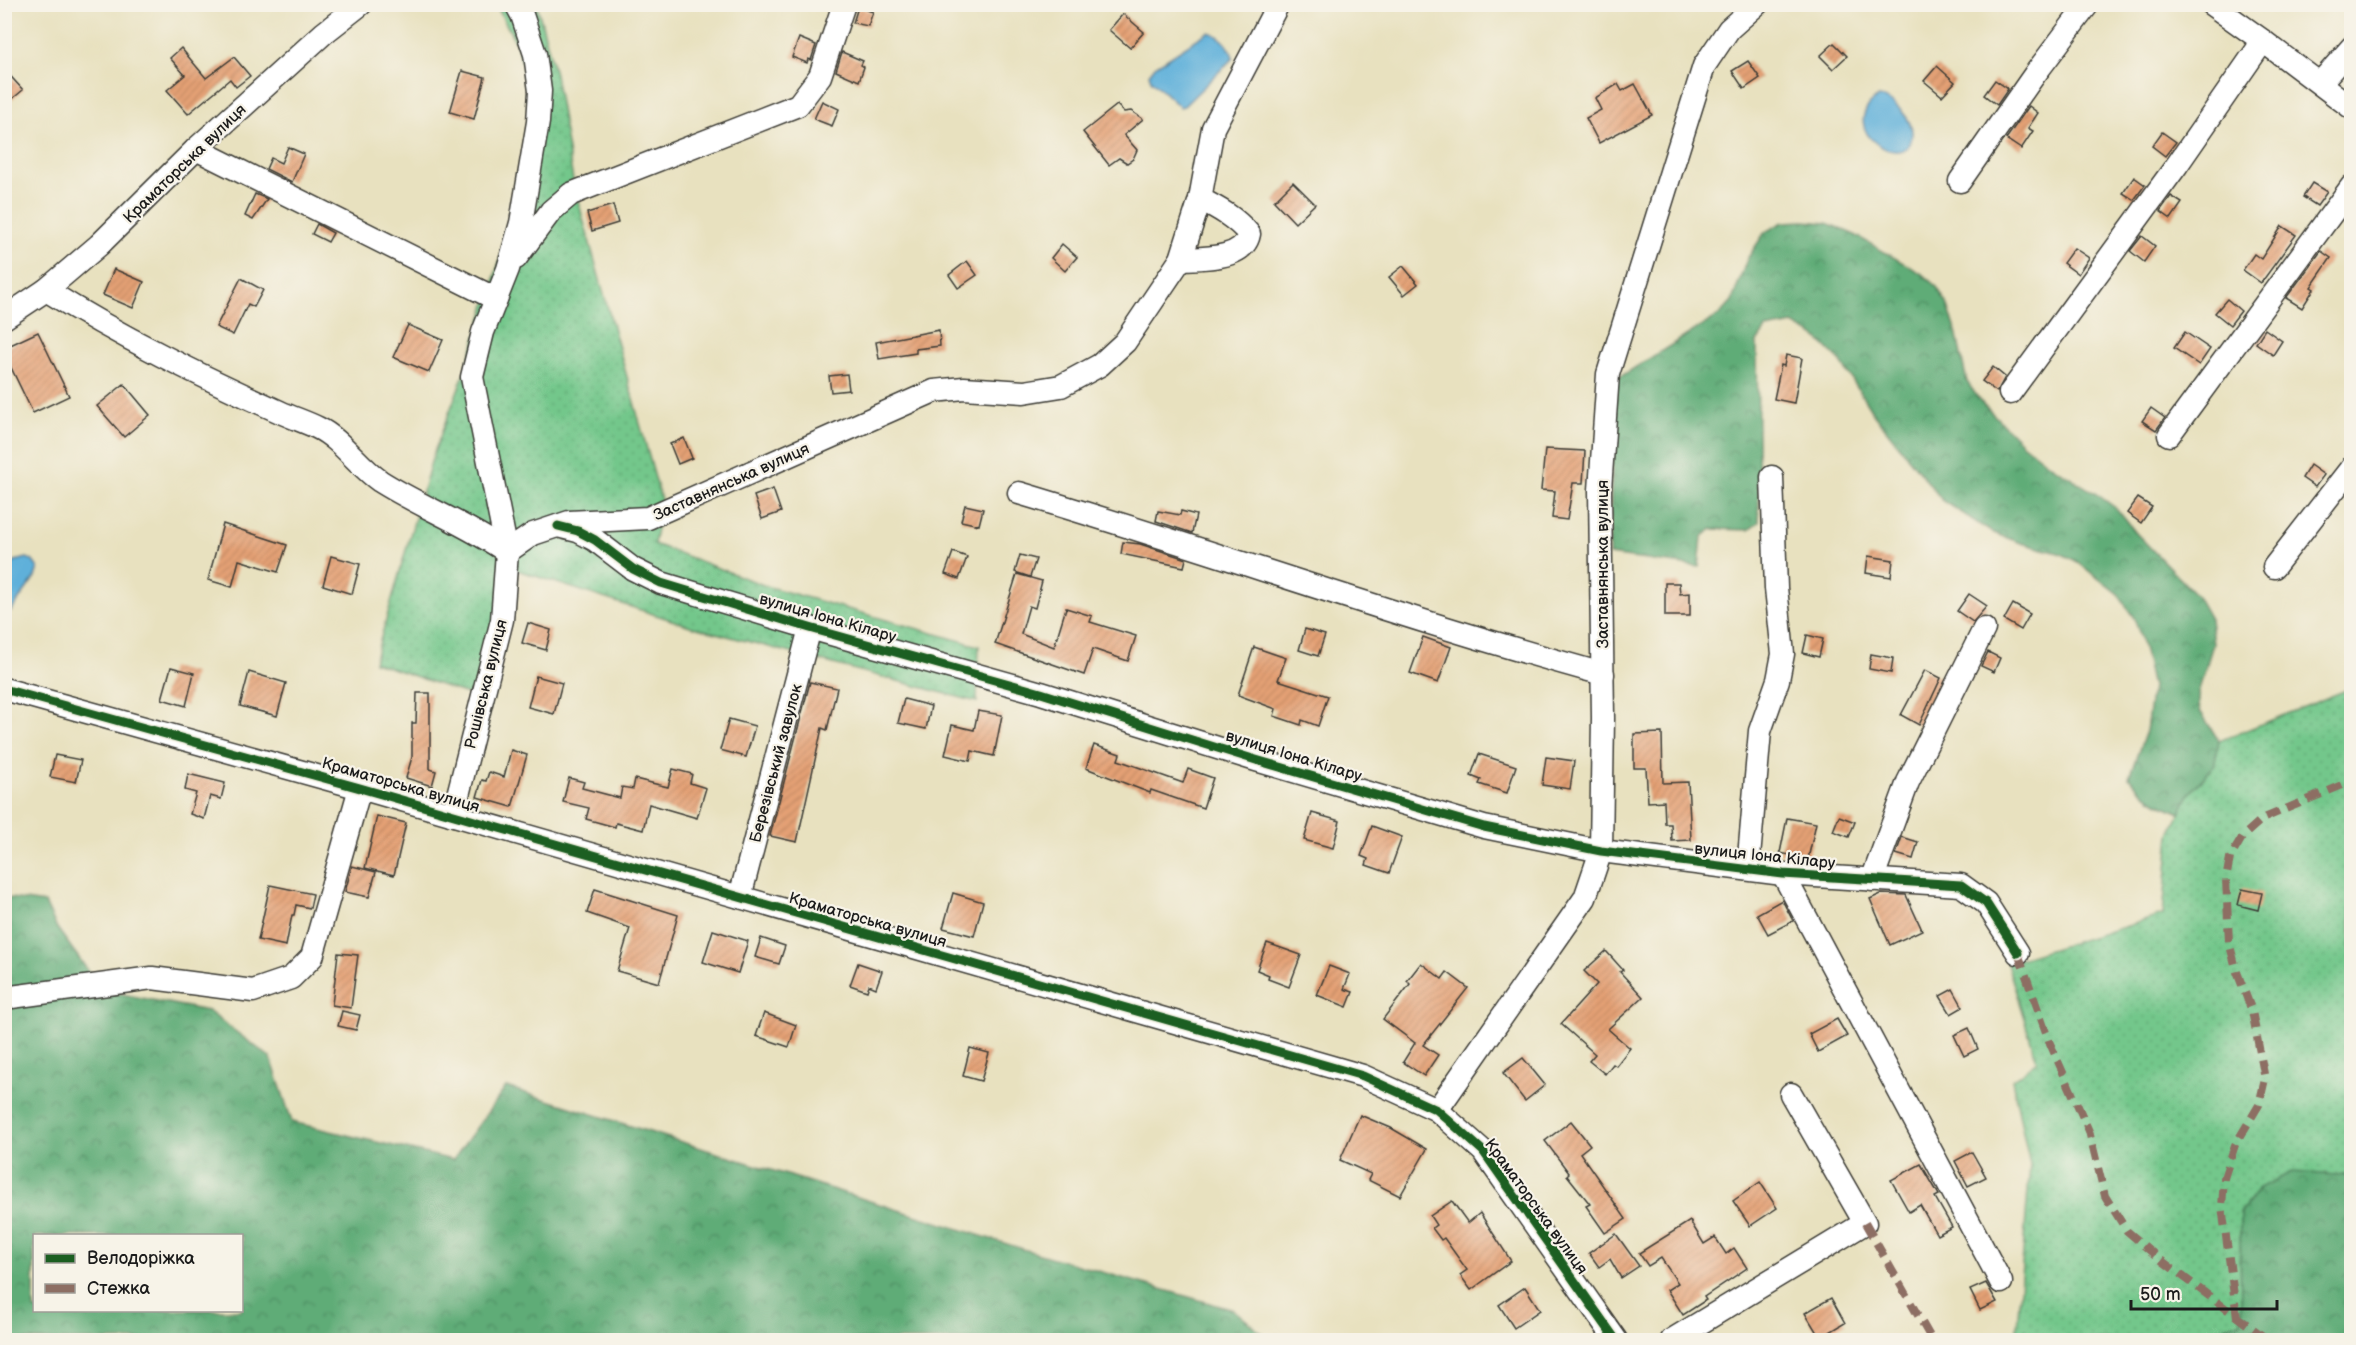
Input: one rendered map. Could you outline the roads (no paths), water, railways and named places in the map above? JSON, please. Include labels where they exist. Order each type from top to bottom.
[{"type":"street","name":"Краматорська вулиця","points":[[4,318],[46,290],[99,245],[196,149],[324,33],[361,4]]},
{"type":"street","points":[[507,552],[472,377],[483,332],[508,269],[521,223],[538,122],[540,91],[535,54],[516,4]]},
{"type":"street","points":[[508,269],[551,212],[571,194],[798,105],[820,76],[844,4]]},
{"type":"street","name":"Заставнянська вулиця","points":[[507,552],[532,534],[569,522],[648,518],[934,391],[964,388],[1024,392],[1061,386],[1100,365],[1125,342],[1181,259],[1200,200],[1213,128],[1278,4]]},
{"type":"street","points":[[1960,181],[2035,74],[2088,4]]},
{"type":"street","points":[[2211,4],[2352,108]]},
{"type":"street","name":"Заставнянська вулиця","points":[[1437,1110],[1585,898],[1601,851],[1603,675],[1600,490],[1608,374],[1704,66],[1729,29],[1755,5]]},
{"type":"street","points":[[2010,393],[2177,165],[2263,41]]},
{"type":"street","points":[[2320,83],[2352,47]]},
{"type":"street","points":[[196,149],[496,299]]},
{"type":"street","points":[[2169,435],[2352,186]]},
{"type":"street","points":[[1181,259],[1229,254],[1239,249],[1248,240],[1249,234],[1242,226],[1220,209],[1200,200]]},
{"type":"street","points":[[46,290],[92,319],[175,361],[282,413],[321,429],[378,480],[431,510],[480,532],[507,552]]},
{"type":"street","points":[[2274,567],[2352,467]]},
{"type":"street","points":[[1748,869],[1760,731],[1778,680],[1783,654],[1776,588],[1772,477]]},
{"type":"street","points":[[1019,493],[1154,533],[1493,644],[1603,675]]},
{"type":"street","name":"вулиця Іона Кілару","points":[[558,526],[578,531],[595,540],[633,569],[661,583],[1041,693],[1256,760],[1484,827],[1601,851],[1784,874],[1961,885],[1986,903],[2018,953]]},
{"type":"street","name":"Рошівська вулиця","points":[[453,815],[502,620],[507,552]]},
{"type":"street","name":"Березівський завулок","points":[[740,897],[810,628]]},
{"type":"street","points":[[1872,880],[1908,782],[1984,629]]},
{"type":"street","name":"Краматорська вулиця","points":[[4,689],[360,788],[1363,1076],[1437,1110],[1483,1151],[1616,1341]]},
{"type":"street","points":[[4,998],[152,978],[253,991],[291,978],[312,957],[360,788]]},
{"type":"street","points":[[1784,874],[2001,1282]]},
{"type":"street","points":[[1672,1341],[1865,1223],[1791,1094]]},
{"type":"water","points":[[1208,32],[1217,35],[1224,42],[1233,58],[1184,106],[1180,107],[1151,80],[1149,74],[1155,66]]},
{"type":"water","points":[[1878,97],[1890,101],[1910,123],[1912,136],[1908,147],[1899,151],[1887,150],[1876,144],[1867,134],[1863,122],[1866,110]]},
{"type":"water","points":[[27,558],[32,560],[38,568],[35,577],[11,611],[5,612],[5,572],[15,561]]}]
